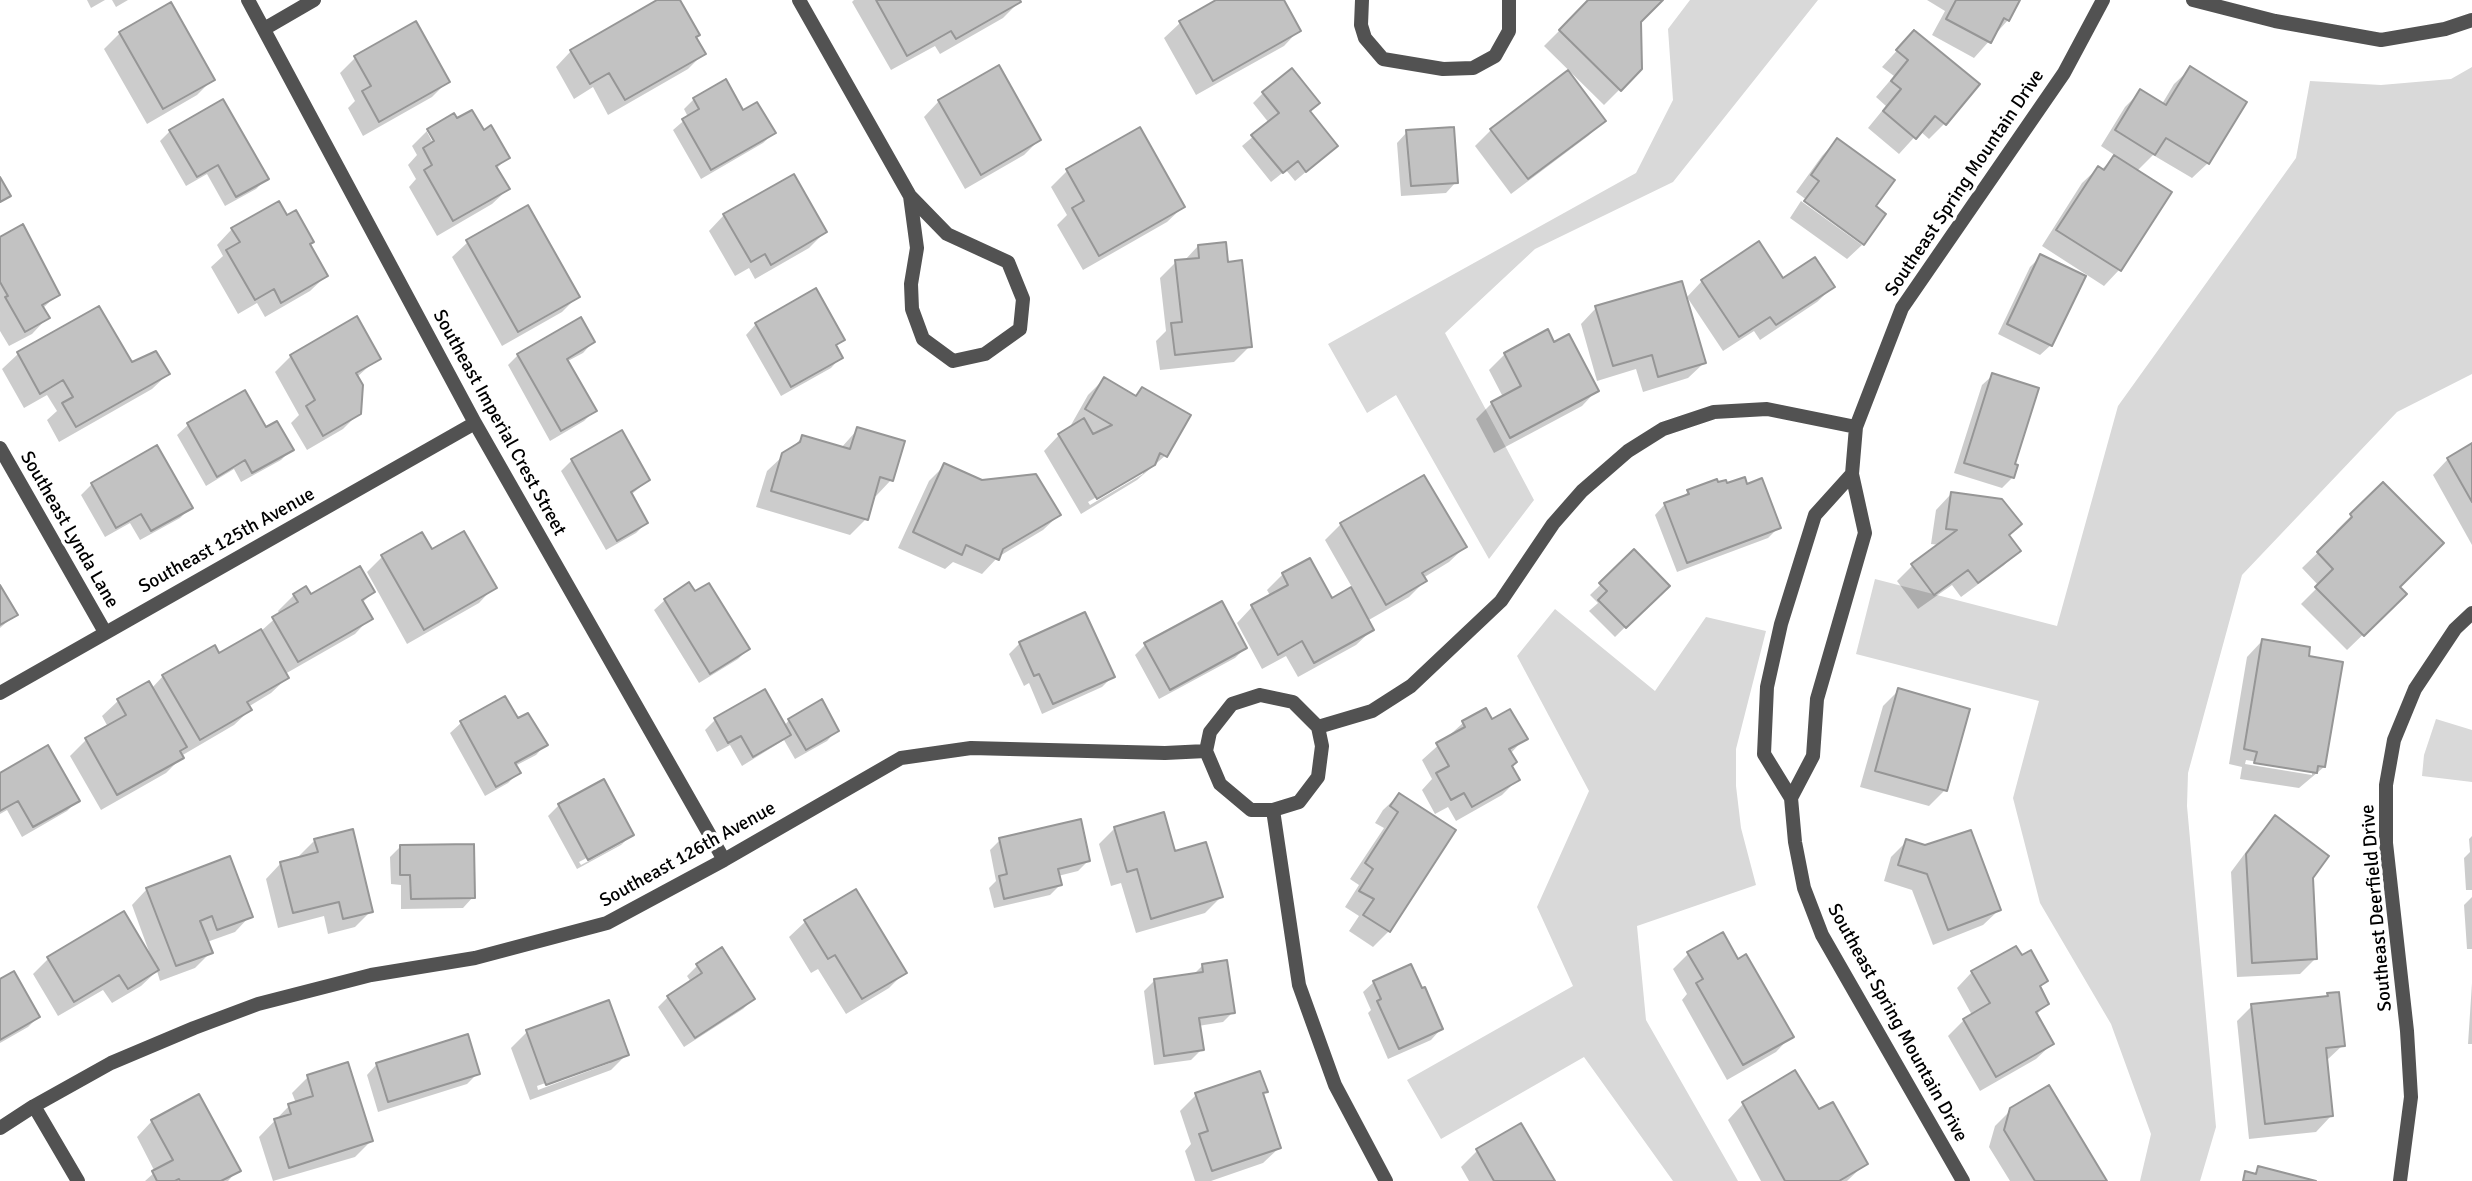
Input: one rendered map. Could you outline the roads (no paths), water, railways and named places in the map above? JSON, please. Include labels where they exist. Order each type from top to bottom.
[{"type":"street","name":"Southeast Imperial Crest Street","points":[[248,0],[475,423],[723,860]]},
{"type":"street","points":[[264,29],[314,0]]},
{"type":"street","points":[[799,0],[910,196],[947,234],[1008,262],[1023,299],[1020,329],[985,354],[953,361],[923,338],[912,309],[911,284],[917,248],[910,196]]},
{"type":"street","points":[[1362,0],[1361,25],[1365,38],[1374,51],[1384,59],[1400,64],[1443,69],[1473,68],[1495,56],[1508,31],[1509,0]]},
{"type":"street","name":"Southeast Spring Mountain Drive","points":[[1791,798],[1813,756],[1817,699],[1865,533],[1852,474],[1856,427],[1902,308],[2064,73],[2103,0]]},
{"type":"street","points":[[2193,0],[2275,21],[2381,40],[2445,29],[2472,20]]},
{"type":"street","points":[[1318,727],[1372,711],[1410,686],[1501,601],[1553,524],[1582,491],[1628,451],[1663,429],[1714,412],[1767,409],[1856,427]]},
{"type":"street","name":"Southeast 125th Avenue","points":[[0,693],[475,423]]},
{"type":"street","name":"Southeast Lynda Lane","points":[[0,448],[105,632]]},
{"type":"street","name":"Southeast Spring Mountain Drive","points":[[1852,474],[1815,514],[1781,624],[1767,687],[1764,754],[1791,798],[1795,842],[1804,888],[1822,935],[1963,1181]]},
{"type":"street","name":"Southeast Deerfield Drive","points":[[2400,1181],[2411,1097],[2407,1031],[2386,843],[2386,785],[2394,740],[2415,689],[2455,629],[2472,613]]},
{"type":"street","points":[[1261,695],[1293,702],[1318,727],[1322,746],[1318,777],[1299,802],[1273,810],[1251,810],[1220,784],[1206,751],[1210,732],[1232,704],[1261,695]]},
{"type":"street","name":"Southeast 126th Avenue","points":[[0,1128],[111,1063],[258,1004],[371,975],[475,958],[607,923],[901,758],[971,748],[1165,753],[1206,751]]},
{"type":"street","points":[[1273,810],[1299,985],[1335,1085],[1386,1181]]},
{"type":"street","points":[[34,1106],[78,1181]]}]
